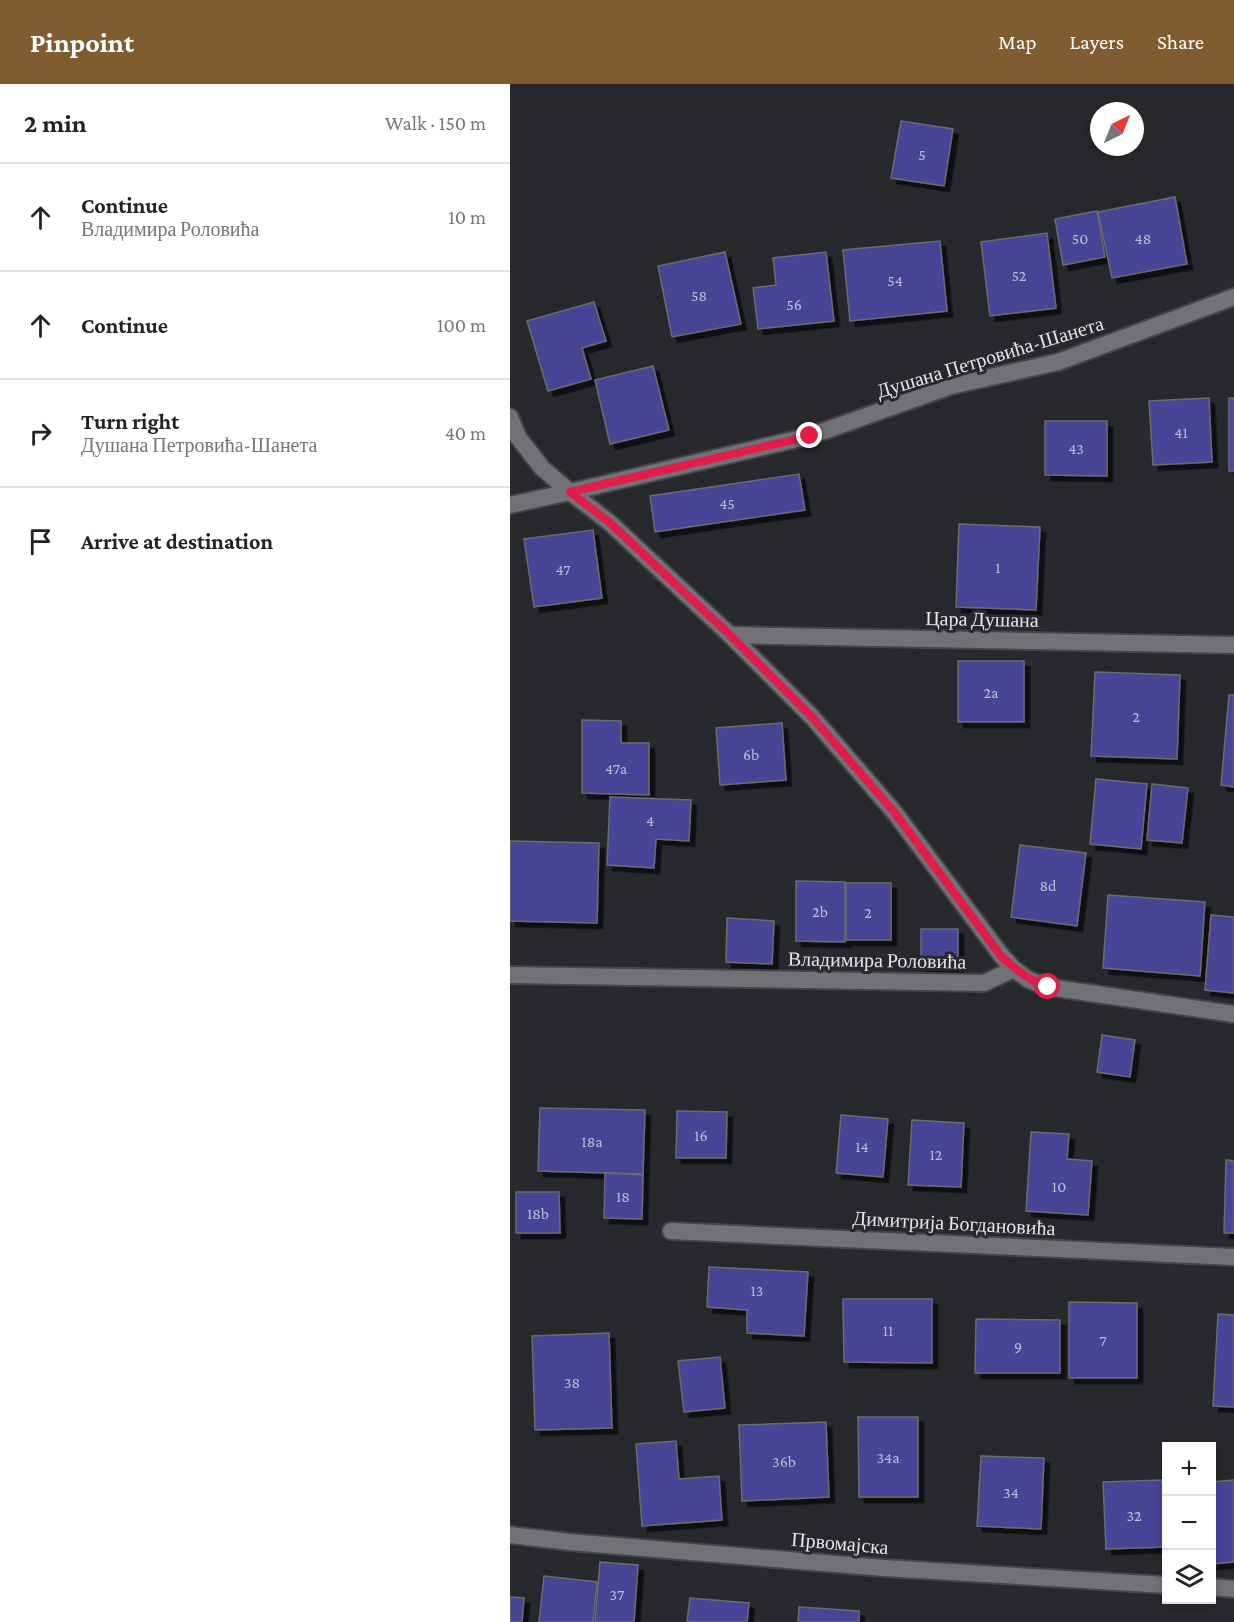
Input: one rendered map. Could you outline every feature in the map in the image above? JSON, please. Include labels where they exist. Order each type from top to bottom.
[{"type":"street","name":"Душана Петровића-Шанета","points":[[510,505],[810,436],[951,386],[1058,362],[1234,297]]},
{"type":"street","points":[[510,417],[518,437],[542,468],[609,522],[730,635],[813,718],[895,813],[992,944],[1014,969],[1029,980],[1048,987],[1234,1014]]},
{"type":"street","name":"Цара Душана","points":[[730,635],[1234,645]]},
{"type":"street","name":"Владимира Роловића","points":[[510,975],[984,983],[1014,969]]},
{"type":"street","name":"Димитрија Богдановића","points":[[671,1231],[1234,1257]]},
{"type":"street","name":"Првомајска","points":[[510,1535],[884,1568],[1162,1585]]},
{"type":"street","points":[[1216,1587],[1234,1589]]},
{"type":"building","points":[[901,121],[953,129],[944,186],[891,178]]},
{"type":"building","points":[[1175,197],[1187,264],[1112,278],[1098,212]]},
{"type":"building","points":[[1097,211],[1105,257],[1063,265],[1055,219]]},
{"type":"building","points":[[1047,233],[1056,308],[990,316],[981,242]]},
{"type":"building","points":[[940,241],[947,311],[850,321],[843,250]]},
{"type":"building","points":[[725,252],[741,324],[672,337],[658,266]]},
{"type":"building","points":[[826,252],[834,321],[758,329],[753,288],[776,285],[773,258]]},
{"type":"building","points":[[594,302],[606,341],[582,348],[591,379],[548,391],[527,321]]},
{"type":"building","points":[[653,366],[669,430],[610,444],[595,380]]},
{"type":"building","points":[[1209,398],[1212,462],[1153,465],[1149,401]]},
{"type":"building","points":[[1229,398],[1234,398],[1234,471],[1229,471]]},
{"type":"building","points":[[1045,421],[1107,421],[1107,476],[1045,475]]},
{"type":"building","points":[[799,474],[805,510],[655,532],[650,496]]},
{"type":"building","points":[[959,524],[1040,527],[1036,610],[956,607]]},
{"type":"building","points":[[593,530],[602,598],[534,607],[524,539]]},
{"type":"building","points":[[958,661],[1024,661],[1024,722],[958,722]]},
{"type":"building","points":[[1095,672],[1180,675],[1177,759],[1091,756]]},
{"type":"building","points":[[1229,695],[1234,695],[1234,787],[1221,785]]},
{"type":"building","points":[[582,720],[621,721],[621,743],[649,743],[649,795],[582,793]]},
{"type":"building","points":[[782,723],[786,780],[720,785],[716,728]]},
{"type":"building","points":[[1096,779],[1147,784],[1141,849],[1090,844]]},
{"type":"building","points":[[1152,784],[1188,788],[1182,843],[1147,840]]},
{"type":"building","points":[[610,797],[691,800],[689,841],[656,839],[654,868],[607,865]]},
{"type":"building","points":[[510,841],[599,843],[597,923],[510,921]]},
{"type":"building","points":[[1020,845],[1086,853],[1077,926],[1011,917]]},
{"type":"building","points":[[796,881],[845,882],[845,942],[796,941]]},
{"type":"building","points":[[846,883],[891,883],[891,940],[846,940]]},
{"type":"building","points":[[1108,895],[1205,902],[1200,976],[1103,968]]},
{"type":"building","points":[[1211,915],[1234,917],[1234,993],[1205,990]]},
{"type":"building","points":[[727,918],[774,921],[772,964],[726,962]]},
{"type":"building","points":[[921,929],[958,929],[958,968],[921,968]]},
{"type":"building","points":[[1102,1035],[1135,1040],[1130,1077],[1097,1072]]},
{"type":"building","points":[[540,1108],[645,1110],[643,1174],[538,1171]]},
{"type":"building","points":[[677,1111],[727,1112],[726,1158],[676,1158]]},
{"type":"building","points":[[841,1115],[888,1119],[883,1177],[836,1173]]},
{"type":"building","points":[[912,1120],[964,1123],[961,1187],[908,1185]]},
{"type":"building","points":[[1031,1132],[1069,1134],[1067,1159],[1092,1161],[1088,1215],[1026,1211]]},
{"type":"building","points":[[1226,1160],[1234,1161],[1234,1233],[1224,1233]]},
{"type":"building","points":[[605,1173],[643,1175],[642,1219],[604,1218]]},
{"type":"building","points":[[516,1192],[559,1192],[560,1233],[516,1233]]},
{"type":"building","points":[[709,1267],[808,1272],[804,1336],[747,1333],[747,1310],[707,1307]]},
{"type":"building","points":[[843,1299],[932,1299],[932,1363],[844,1362]]},
{"type":"building","points":[[1069,1302],[1137,1303],[1137,1378],[1069,1378]]},
{"type":"building","points":[[1218,1314],[1234,1315],[1234,1407],[1213,1406]]},
{"type":"building","points":[[976,1319],[1060,1320],[1060,1373],[975,1373]]},
{"type":"building","points":[[609,1333],[612,1428],[535,1430],[532,1336]]},
{"type":"building","points":[[720,1357],[725,1408],[684,1412],[678,1361]]},
{"type":"building","points":[[858,1417],[918,1417],[918,1497],[859,1497]]},
{"type":"building","points":[[826,1422],[829,1497],[742,1501],[739,1425]]},
{"type":"building","points":[[676,1441],[679,1479],[719,1476],[722,1520],[642,1526],[636,1444]]},
{"type":"building","points":[[981,1456],[1044,1458],[1041,1529],[977,1526]]},
{"type":"building","points":[[1162,1480],[1162,1547],[1106,1549],[1103,1482]]},
{"type":"building","points":[[1234,1480],[1234,1562],[1216,1564],[1216,1482]]},
{"type":"building","points":[[600,1562],[638,1565],[634,1622],[595,1622]]},
{"type":"building","points":[[544,1576],[597,1582],[593,1622],[539,1622]]},
{"type":"building","points":[[510,1597],[524,1598],[522,1622],[510,1622]]},
{"type":"building","points":[[690,1598],[749,1603],[747,1622],[687,1622]]},
{"type":"building","points":[[799,1607],[859,1611],[859,1622],[798,1622]]},
{"type":"route","points":[[810,436],[570,492],[609,522],[730,635],[813,718],[895,813],[1001,956],[1029,980],[1048,987]]}]
